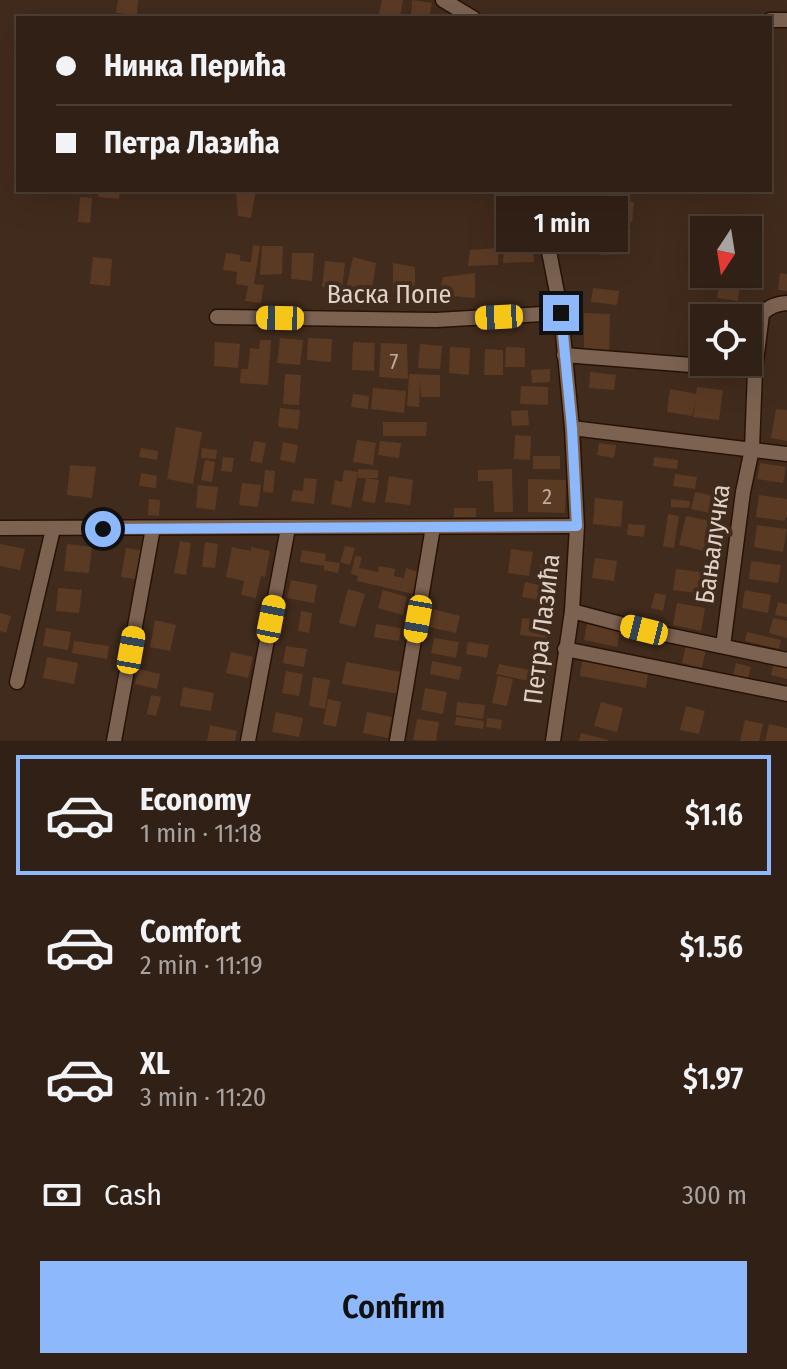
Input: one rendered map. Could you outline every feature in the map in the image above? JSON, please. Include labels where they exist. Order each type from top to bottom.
[{"type":"street","points":[[443,0],[470,16]]},
{"type":"street","name":"Петра Лазића","points":[[537,192],[561,313],[577,526],[572,611],[553,741]]},
{"type":"street","name":"Бањалучка","points":[[762,314],[766,308],[787,303]]},
{"type":"street","name":"Васка Попе","points":[[217,317],[436,320],[561,313]]},
{"type":"street","points":[[564,355],[690,365]]},
{"type":"street","name":"Бањалучка","points":[[723,646],[743,492],[752,449],[755,376]]},
{"type":"street","points":[[572,428],[787,454]]},
{"type":"street","points":[[0,528],[577,526]]},
{"type":"street","points":[[397,741],[433,527]]},
{"type":"street","points":[[114,741],[153,528]]},
{"type":"street","points":[[248,741],[288,528]]},
{"type":"street","points":[[17,682],[53,529]]},
{"type":"street","points":[[572,611],[644,630],[787,660]]},
{"type":"street","points":[[565,649],[787,694]]},
{"type":"building","points":[[118,0],[138,0],[137,15],[116,13]]},
{"type":"building","points":[[382,0],[403,0],[400,16],[378,16]]},
{"type":"building","points":[[412,0],[432,3],[429,16],[411,16]]},
{"type":"building","points":[[99,192],[120,192],[119,199],[98,197]]},
{"type":"building","points":[[236,192],[256,192],[251,218],[238,216]]},
{"type":"building","points":[[80,197],[92,198],[90,223],[78,222]]},
{"type":"building","points":[[577,197],[605,200],[603,220],[575,217]]},
{"type":"building","points":[[614,199],[634,202],[632,222],[611,219]]},
{"type":"building","points":[[499,211],[529,213],[528,234],[498,233]]},
{"type":"building","points":[[602,227],[631,230],[626,254],[600,255]]},
{"type":"building","points":[[533,241],[534,262],[503,263],[504,244]]},
{"type":"building","points":[[253,245],[260,246],[254,284],[264,285],[261,303],[245,301],[248,286],[236,284],[237,272],[223,270],[226,253],[240,255],[240,261],[251,262]]},
{"type":"building","points":[[262,246],[283,246],[282,274],[260,275]]},
{"type":"building","points":[[499,248],[498,265],[468,266],[470,250]]},
{"type":"building","points":[[292,253],[314,253],[312,281],[291,279]]},
{"type":"building","points":[[93,257],[112,259],[110,286],[90,284]]},
{"type":"building","points":[[353,257],[376,263],[372,290],[346,289]]},
{"type":"building","points":[[325,261],[345,263],[342,289],[322,287]]},
{"type":"building","points":[[393,263],[415,267],[415,292],[393,292]]},
{"type":"building","points":[[475,273],[475,298],[439,295],[443,277]]},
{"type":"building","points":[[780,273],[787,274],[787,291],[778,290]]},
{"type":"building","points":[[593,288],[619,291],[617,305],[591,302]]},
{"type":"building","points":[[719,288],[740,288],[738,301],[717,298]]},
{"type":"building","points":[[584,313],[610,314],[609,353],[584,353]]},
{"type":"building","points":[[280,338],[303,340],[300,365],[277,363]]},
{"type":"building","points":[[308,338],[332,339],[331,362],[307,360]]},
{"type":"building","points":[[260,340],[271,340],[268,385],[240,383],[241,369],[248,369],[250,348],[259,349]]},
{"type":"building","points":[[215,342],[240,344],[238,368],[214,366]]},
{"type":"building","points":[[353,342],[375,343],[374,371],[352,370]]},
{"type":"building","points":[[381,343],[407,344],[408,379],[379,377]]},
{"type":"building","points":[[420,344],[442,346],[440,369],[418,368]]},
{"type":"building","points":[[450,347],[470,348],[469,375],[449,373]]},
{"type":"building","points":[[506,347],[525,348],[525,367],[505,367]]},
{"type":"building","points":[[485,349],[503,350],[503,375],[484,375]]},
{"type":"building","points":[[550,369],[550,382],[532,383],[531,370]]},
{"type":"building","points":[[590,372],[616,375],[614,390],[589,388]]},
{"type":"building","points":[[285,374],[301,375],[299,405],[283,404]]},
{"type":"building","points":[[409,374],[440,375],[440,397],[421,397],[420,379],[419,407],[407,406]]},
{"type":"building","points":[[521,386],[548,387],[548,405],[520,404]]},
{"type":"building","points":[[697,387],[723,390],[719,420],[693,417],[696,399],[692,416],[667,412],[670,389],[696,394]]},
{"type":"building","points":[[373,388],[406,391],[404,413],[371,409]]},
{"type":"building","points":[[353,394],[369,396],[368,409],[351,407]]},
{"type":"building","points":[[280,408],[300,410],[298,429],[278,427]]},
{"type":"building","points":[[776,409],[787,410],[787,441],[771,438]]},
{"type":"building","points":[[528,410],[529,425],[512,426],[511,411]]},
{"type":"building","points":[[383,422],[427,422],[426,436],[383,436]]},
{"type":"building","points":[[176,427],[202,432],[193,484],[167,479]]},
{"type":"building","points":[[515,435],[531,436],[530,460],[514,459]]},
{"type":"building","points":[[357,440],[376,443],[373,465],[353,462]]},
{"type":"building","points":[[254,441],[266,443],[262,463],[250,461]]},
{"type":"building","points":[[380,441],[401,443],[399,458],[378,455]]},
{"type":"building","points":[[283,442],[298,445],[295,463],[280,460]]},
{"type":"building","points":[[599,443],[616,445],[614,458],[597,455]]},
{"type":"building","points":[[141,448],[158,451],[157,460],[139,457]]},
{"type":"building","points":[[202,448],[217,450],[216,459],[201,458]]},
{"type":"building","points":[[533,456],[560,456],[560,469],[533,469]]},
{"type":"building","points":[[223,457],[234,458],[232,472],[221,471]]},
{"type":"building","points":[[654,457],[678,460],[677,469],[653,466]]},
{"type":"building","points":[[205,460],[215,462],[212,482],[201,480]]},
{"type":"building","points":[[760,463],[786,467],[783,483],[757,479]]},
{"type":"building","points":[[70,465],[96,467],[92,498],[67,495]]},
{"type":"building","points":[[358,469],[378,470],[378,478],[358,478]]},
{"type":"building","points":[[512,469],[513,512],[494,512],[493,481],[478,481],[478,470]]},
{"type":"building","points":[[265,470],[275,471],[273,493],[263,492]]},
{"type":"building","points":[[344,470],[358,472],[351,508],[331,504],[335,480],[342,482]]},
{"type":"building","points":[[141,473],[157,476],[156,488],[139,486]]},
{"type":"building","points":[[675,474],[697,477],[695,489],[673,486]]},
{"type":"building","points":[[389,476],[413,480],[410,505],[385,502]]},
{"type":"building","points":[[304,478],[317,479],[314,504],[291,501],[293,490],[303,491]]},
{"type":"building","points":[[366,478],[379,480],[375,503],[362,501]]},
{"type":"building","points":[[528,479],[566,480],[565,513],[528,512]]},
{"type":"building","points":[[242,483],[261,485],[258,507],[239,505]]},
{"type":"building","points":[[198,485],[218,487],[215,510],[196,508]]},
{"type":"building","points":[[695,492],[718,497],[715,514],[691,509]]},
{"type":"building","points":[[759,495],[787,499],[785,521],[756,517]]},
{"type":"building","points":[[595,498],[623,501],[621,527],[593,524]]},
{"type":"building","points":[[149,499],[160,500],[159,516],[148,515]]},
{"type":"building","points":[[671,499],[690,501],[689,508],[671,507]]},
{"type":"building","points":[[454,508],[476,508],[476,517],[454,517]]},
{"type":"building","points":[[668,514],[679,516],[674,548],[663,546]]},
{"type":"building","points":[[686,516],[715,522],[709,552],[679,545]]},
{"type":"building","points":[[628,524],[645,525],[644,537],[627,535]]},
{"type":"building","points":[[757,525],[787,529],[783,552],[754,547]]},
{"type":"building","points":[[180,541],[191,543],[186,575],[174,573]]},
{"type":"building","points":[[205,542],[218,544],[215,568],[202,567]]},
{"type":"building","points":[[0,544],[25,549],[20,570],[0,566]]},
{"type":"building","points":[[67,544],[92,547],[89,573],[64,571]]},
{"type":"building","points":[[345,546],[355,548],[350,565],[340,562]]},
{"type":"building","points":[[232,547],[270,551],[265,577],[261,576],[256,598],[241,595],[244,581],[226,577]]},
{"type":"building","points":[[126,548],[144,551],[139,580],[121,577]]},
{"type":"building","points":[[511,549],[533,552],[529,576],[508,573]]},
{"type":"building","points":[[302,550],[326,554],[325,561],[340,563],[338,573],[324,570],[324,566],[300,562]]},
{"type":"building","points":[[542,555],[559,558],[555,578],[539,575]]},
{"type":"building","points":[[355,556],[362,557],[359,568],[378,572],[379,566],[395,569],[394,576],[404,578],[406,568],[419,572],[413,594],[357,581],[358,576],[351,574]]},
{"type":"building","points":[[595,558],[617,561],[614,581],[592,578]]},
{"type":"building","points":[[751,561],[781,565],[778,583],[749,579]]},
{"type":"building","points":[[676,569],[707,573],[704,594],[673,590]]},
{"type":"building","points":[[291,580],[317,585],[314,603],[287,598]]},
{"type":"building","points":[[525,582],[558,589],[555,603],[522,597]]},
{"type":"building","points":[[58,588],[82,590],[79,613],[56,611]]},
{"type":"building","points":[[348,589],[365,594],[355,627],[339,623]]},
{"type":"building","points":[[383,590],[407,597],[403,615],[378,608]]},
{"type":"building","points":[[745,590],[771,595],[768,613],[742,608]]},
{"type":"building","points":[[655,593],[666,595],[663,611],[651,608]]},
{"type":"building","points":[[778,602],[787,604],[787,617],[775,615]]},
{"type":"building","points":[[677,603],[705,608],[701,631],[673,625]]},
{"type":"building","points":[[433,609],[460,616],[456,633],[429,627]]},
{"type":"building","points":[[301,611],[312,613],[309,633],[298,631]]},
{"type":"building","points":[[0,613],[11,616],[6,633],[0,631]]},
{"type":"building","points":[[522,618],[549,621],[547,638],[520,635]]},
{"type":"building","points":[[773,618],[787,621],[787,638],[769,633]]},
{"type":"building","points":[[155,620],[176,625],[170,651],[150,647]]},
{"type":"building","points":[[376,624],[401,628],[399,641],[374,637]]},
{"type":"building","points":[[587,624],[620,631],[617,647],[584,640]]},
{"type":"building","points":[[46,628],[71,632],[68,650],[43,646]]},
{"type":"building","points":[[747,632],[781,640],[779,649],[745,641]]},
{"type":"building","points":[[434,638],[459,642],[456,658],[431,653]]},
{"type":"building","points":[[687,640],[707,645],[702,668],[682,663]]},
{"type":"building","points":[[74,641],[109,646],[107,659],[72,653]]},
{"type":"building","points":[[468,642],[489,645],[487,658],[466,654]]},
{"type":"building","points":[[286,646],[307,649],[304,667],[283,663]]},
{"type":"building","points":[[231,652],[253,657],[248,678],[226,673]]},
{"type":"building","points":[[47,657],[78,663],[74,684],[43,678]]},
{"type":"building","points":[[540,659],[552,661],[547,685],[496,674],[499,664],[538,672]]},
{"type":"building","points":[[775,659],[787,663],[787,679],[771,675]]},
{"type":"building","points":[[432,661],[462,667],[459,680],[430,674]]},
{"type":"building","points":[[582,661],[648,673],[646,688],[580,676]]},
{"type":"building","points":[[346,662],[402,672],[399,694],[342,684]]},
{"type":"building","points":[[736,663],[751,667],[748,678],[733,675]]},
{"type":"building","points":[[139,669],[160,674],[157,689],[135,684]]},
{"type":"building","points":[[286,671],[303,674],[299,696],[282,693]]},
{"type":"building","points":[[498,676],[513,679],[507,706],[492,703]]},
{"type":"building","points":[[313,677],[330,680],[325,709],[309,706]]},
{"type":"building","points":[[183,687],[214,693],[211,711],[180,706]]},
{"type":"building","points":[[425,688],[447,692],[443,714],[421,710]]},
{"type":"building","points":[[151,695],[161,697],[156,716],[147,714]]},
{"type":"building","points":[[328,699],[341,702],[336,727],[323,724]]},
{"type":"building","points":[[457,702],[485,705],[483,719],[456,715]]},
{"type":"building","points":[[601,702],[623,708],[617,732],[594,726]]},
{"type":"building","points":[[686,706],[705,711],[699,734],[680,730]]},
{"type":"building","points":[[276,712],[303,718],[299,737],[272,732]]},
{"type":"building","points":[[367,712],[392,717],[388,738],[363,733]]},
{"type":"building","points":[[456,717],[484,721],[483,729],[455,725]]},
{"type":"building","points":[[487,718],[502,720],[501,729],[486,727]]},
{"type":"building","points":[[417,719],[439,722],[436,741],[413,740]]},
{"type":"building","points":[[745,720],[763,724],[759,741],[740,741]]},
{"type":"building","points":[[769,724],[787,728],[787,741],[765,741]]},
{"type":"building","points":[[210,725],[237,731],[235,741],[207,741]]},
{"type":"building","points":[[581,733],[608,740],[608,741],[579,741]]},
{"type":"route","points":[[103,529],[577,526],[561,313]]}]
